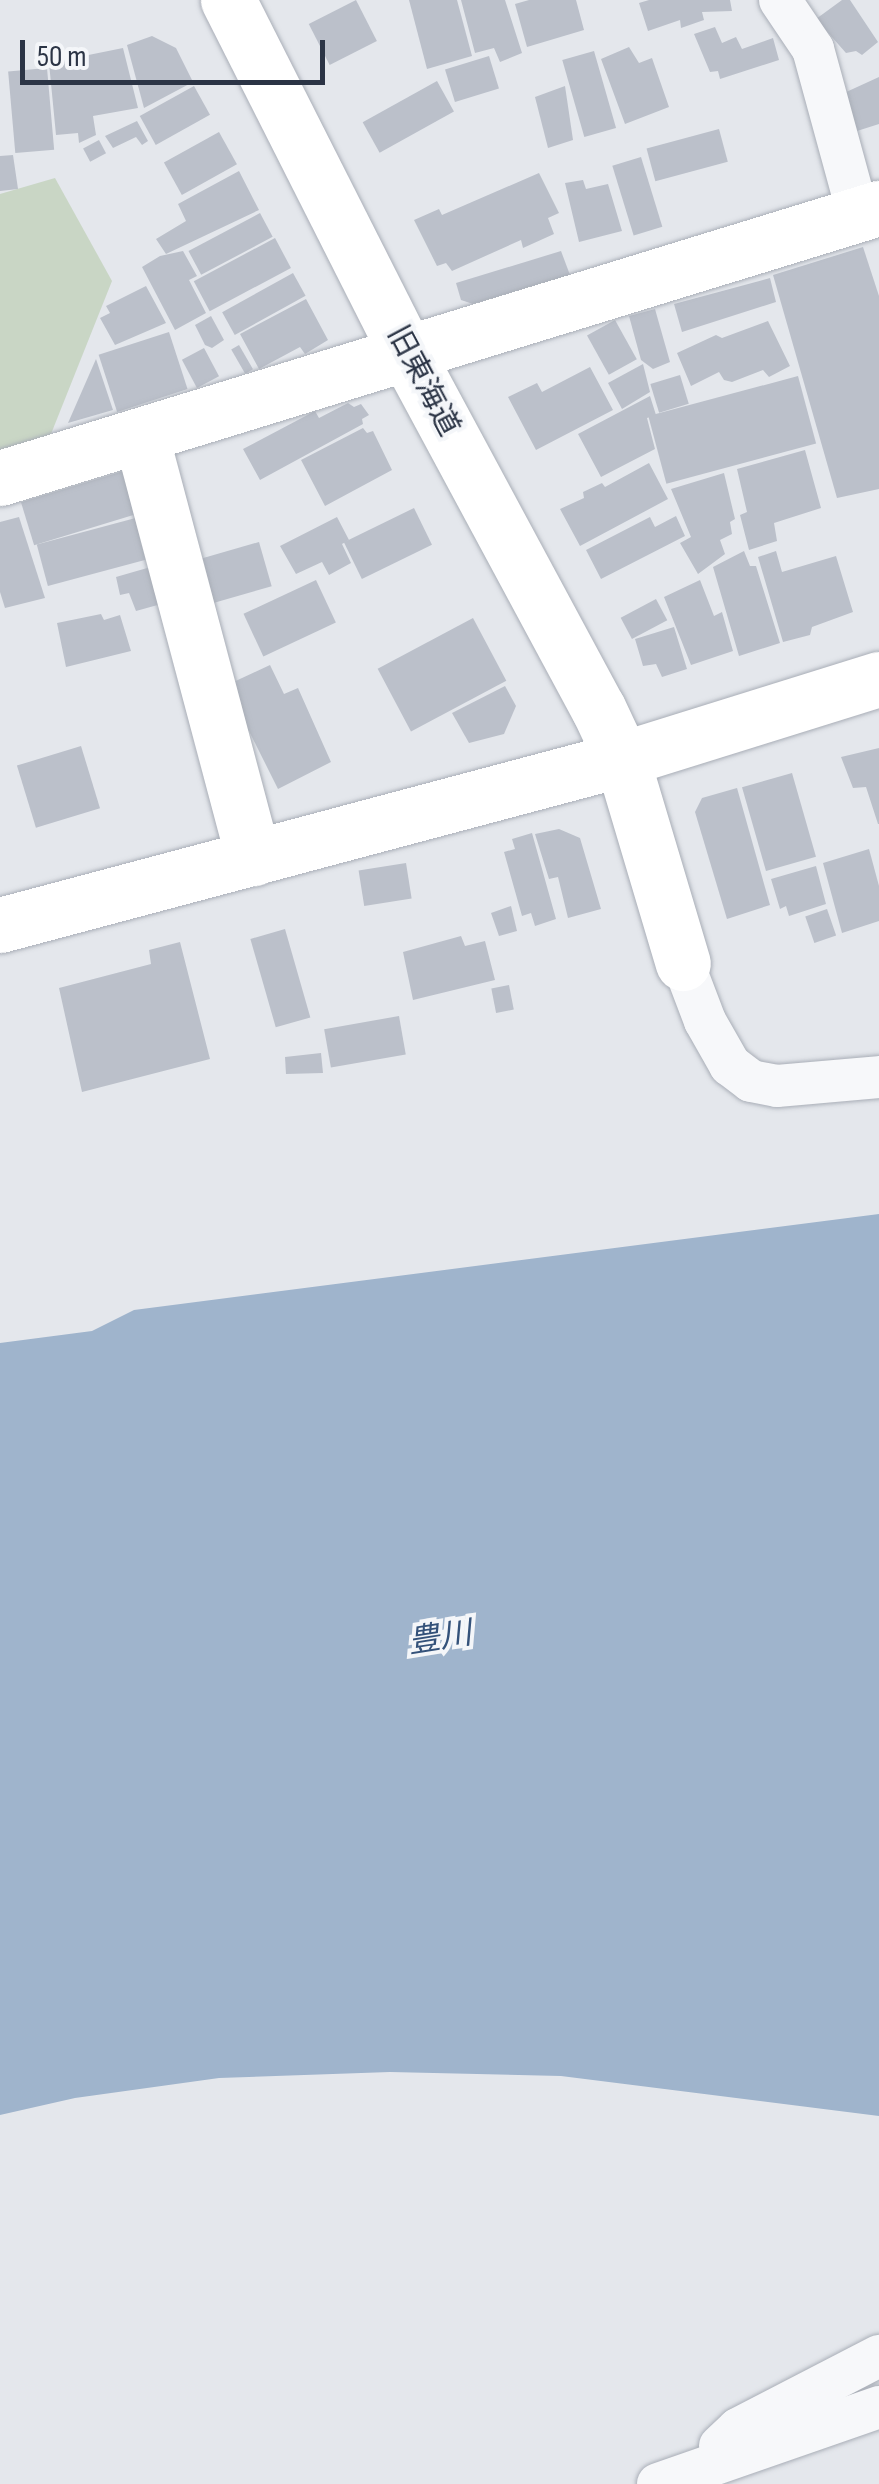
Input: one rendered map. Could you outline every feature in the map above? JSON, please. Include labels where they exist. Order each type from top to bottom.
[{"type":"street","name":"旧東海道","points":[[228,0],[406,352],[622,760],[683,964],[705,1022],[730,1066],[751,1080],[777,1086],[879,1077]]},
{"type":"street","points":[[0,478],[869,211],[812,49],[780,0]]},
{"type":"street","points":[[141,436],[252,858]]},
{"type":"street","points":[[0,925],[622,760],[879,679]]},
{"type":"street","points":[[676,2477],[738,2429],[879,2356]]},
{"type":"street","points":[[676,2477],[879,2408]]},
{"type":"green space","points":[[55,178],[112,281],[49,439],[0,454],[0,194]]},
{"type":"water","name":"豊川","points":[[879,1214],[879,2116],[561,2076],[390,2072],[219,2078],[75,2098],[0,2115],[0,1343],[92,1331],[134,1310]]},
{"type":"building","points":[[356,0],[377,41],[330,65],[309,24]]},
{"type":"building","points":[[409,0],[457,0],[472,56],[427,69]]},
{"type":"building","points":[[461,0],[505,0],[522,53],[500,62],[494,48],[475,53]]},
{"type":"building","points":[[529,0],[576,0],[584,30],[527,47],[515,4]]},
{"type":"building","points":[[730,0],[732,11],[702,12],[704,20],[681,28],[680,20],[648,31],[639,3]]},
{"type":"building","points":[[842,0],[850,0],[878,42],[862,55],[856,51],[846,53],[816,19]]},
{"type":"building","points":[[715,27],[722,43],[736,37],[742,49],[773,38],[779,60],[720,79],[718,71],[710,72],[694,34]]},
{"type":"building","points":[[152,36],[176,48],[193,82],[144,108],[127,45]]},
{"type":"building","points":[[629,47],[639,63],[652,58],[669,107],[625,124],[601,59]]},
{"type":"building","points":[[123,48],[138,108],[93,116],[96,135],[79,143],[78,133],[56,135],[49,63]]},
{"type":"building","points":[[594,51],[616,128],[584,137],[562,60]]},
{"type":"building","points":[[489,56],[499,89],[455,102],[445,69]]},
{"type":"building","points":[[47,68],[54,150],[15,153],[8,71]]},
{"type":"building","points":[[879,77],[879,124],[857,131],[844,93]]},
{"type":"building","points":[[437,81],[454,112],[380,153],[363,122]]},
{"type":"building","points":[[194,86],[210,115],[156,145],[140,116]]},
{"type":"building","points":[[565,86],[573,140],[548,148],[535,97]]},
{"type":"building","points":[[137,121],[148,141],[142,145],[136,137],[113,148],[105,136]]},
{"type":"building","points":[[719,129],[728,162],[655,181],[647,148]]},
{"type":"building","points":[[219,132],[237,164],[182,195],[164,163]]},
{"type":"building","points":[[99,140],[106,153],[90,162],[83,148]]},
{"type":"building","points":[[13,155],[18,189],[0,191],[0,156]]},
{"type":"building","points":[[641,157],[662,227],[634,236],[612,166]]},
{"type":"building","points":[[239,171],[259,210],[166,254],[156,239],[186,221],[178,204]]},
{"type":"building","points":[[539,173],[559,213],[548,218],[554,234],[523,248],[521,240],[452,271],[446,263],[437,266],[414,220],[439,209],[442,215]]},
{"type":"building","points":[[583,180],[586,189],[608,184],[622,231],[579,242],[565,183]]},
{"type":"building","points":[[260,213],[273,237],[201,275],[188,251]]},
{"type":"building","points":[[275,238],[291,268],[210,311],[194,281]]},
{"type":"building","points":[[863,247],[879,296],[879,489],[837,498],[773,275]]},
{"type":"building","points":[[183,251],[197,276],[189,280],[206,313],[175,330],[142,267],[160,256]]},
{"type":"building","points":[[561,251],[570,275],[473,304],[461,300],[456,283]]},
{"type":"building","points":[[293,273],[306,296],[235,335],[222,312]]},
{"type":"building","points":[[770,278],[776,302],[682,332],[674,304]]},
{"type":"building","points":[[146,286],[166,323],[115,345],[100,318],[110,313],[106,306]]},
{"type":"building","points":[[306,299],[328,340],[305,354],[300,347],[259,369],[240,334]]},
{"type":"building","points":[[655,309],[670,362],[653,369],[641,360],[629,316]]},
{"type":"building","points":[[211,316],[224,340],[212,348],[205,345],[195,325]]},
{"type":"building","points":[[615,320],[637,359],[609,375],[587,336]]},
{"type":"building","points":[[768,321],[790,366],[769,377],[763,370],[732,382],[724,380],[719,372],[691,386],[677,353],[716,335],[722,338]]},
{"type":"building","points":[[169,332],[188,389],[117,412],[99,355]]},
{"type":"building","points":[[239,345],[253,369],[245,374],[231,350]]},
{"type":"building","points":[[204,348],[219,376],[197,388],[182,360]]},
{"type":"building","points":[[96,359],[113,410],[68,423]]},
{"type":"building","points":[[643,364],[650,392],[622,409],[608,383]]},
{"type":"building","points":[[590,367],[613,410],[536,450],[508,397],[537,383],[542,392]]},
{"type":"building","points":[[680,375],[689,404],[659,413],[650,384]]},
{"type":"building","points":[[798,376],[816,444],[666,484],[648,416]]},
{"type":"building","points":[[650,396],[656,415],[647,418],[655,449],[601,477],[578,434]]},
{"type":"building","points":[[348,403],[354,407],[361,404],[369,415],[362,419],[363,424],[260,480],[243,449],[315,411],[319,418]]},
{"type":"building","points":[[363,428],[367,433],[373,431],[392,470],[325,506],[301,460]]},
{"type":"building","points":[[805,450],[821,508],[774,523],[777,541],[749,550],[740,515],[747,512],[737,469]]},
{"type":"building","points":[[649,463],[668,499],[580,546],[560,509],[584,498],[583,492],[602,483],[605,487]]},
{"type":"building","points":[[130,469],[143,512],[34,545],[21,502]]},
{"type":"building","points":[[724,473],[735,519],[730,522],[732,534],[720,540],[725,554],[698,574],[680,543],[691,537],[671,489]]},
{"type":"building","points":[[414,508],[432,545],[362,579],[344,542]]},
{"type":"building","points":[[143,516],[154,558],[48,586],[37,544]]},
{"type":"building","points":[[676,516],[685,536],[601,579],[586,550],[650,517],[655,527]]},
{"type":"building","points":[[19,517],[45,598],[5,608],[0,592],[0,522]]},
{"type":"building","points":[[337,517],[349,540],[342,544],[351,563],[329,575],[322,562],[296,574],[280,546]]},
{"type":"building","points":[[259,542],[272,586],[208,604],[196,560]]},
{"type":"building","points":[[744,551],[750,566],[756,566],[780,643],[739,656],[713,567]]},
{"type":"building","points":[[776,551],[782,572],[836,556],[853,612],[812,627],[810,635],[783,642],[758,557]]},
{"type":"building","points":[[161,564],[172,601],[136,611],[129,593],[120,595],[116,577]]},
{"type":"building","points":[[316,580],[336,623],[263,656],[243,614]]},
{"type":"building","points":[[700,580],[714,616],[722,612],[733,651],[691,665],[664,597]]},
{"type":"building","points":[[656,599],[667,620],[632,639],[621,618]]},
{"type":"building","points":[[101,614],[104,620],[120,615],[131,651],[66,667],[57,623]]},
{"type":"building","points":[[473,618],[506,681],[411,731],[378,669]]},
{"type":"building","points":[[674,627],[687,669],[662,677],[656,664],[643,666],[635,639]]},
{"type":"building","points":[[270,665],[284,694],[298,688],[331,762],[278,789],[249,731],[242,732],[227,685]]},
{"type":"building","points":[[505,686],[516,706],[504,734],[469,743],[452,713]]},
{"type":"building","points":[[81,746],[100,808],[36,828],[17,766]]},
{"type":"building","points":[[879,748],[878,824],[866,787],[853,788],[841,757]]},
{"type":"building","points":[[792,773],[816,857],[766,871],[742,787]]},
{"type":"building","points":[[737,788],[770,905],[727,919],[695,812],[702,798]]},
{"type":"building","points":[[559,829],[580,838],[601,909],[568,918],[558,877],[549,879],[535,834]]},
{"type":"building","points":[[532,833],[556,919],[535,926],[531,913],[522,916],[504,852],[515,849],[512,839]]},
{"type":"building","points":[[869,849],[879,886],[879,921],[842,933],[823,863]]},
{"type":"building","points":[[406,863],[412,899],[364,906],[359,871]]},
{"type":"building","points":[[816,866],[826,904],[789,916],[786,906],[780,909],[771,879]]},
{"type":"building","points":[[511,906],[517,931],[499,936],[491,913]]},
{"type":"building","points":[[827,909],[836,935],[814,943],[805,916]]},
{"type":"building","points":[[285,929],[310,1017],[276,1027],[250,939]]},
{"type":"building","points":[[461,936],[465,946],[485,941],[495,980],[413,1000],[403,952]]},
{"type":"building","points":[[180,942],[210,1059],[82,1092],[59,988],[151,964],[149,950]]},
{"type":"building","points":[[509,985],[514,1010],[496,1013],[491,988]]},
{"type":"building","points":[[399,1016],[406,1054],[331,1068],[324,1029]]},
{"type":"building","points":[[321,1053],[323,1073],[286,1074],[285,1057]]}]
